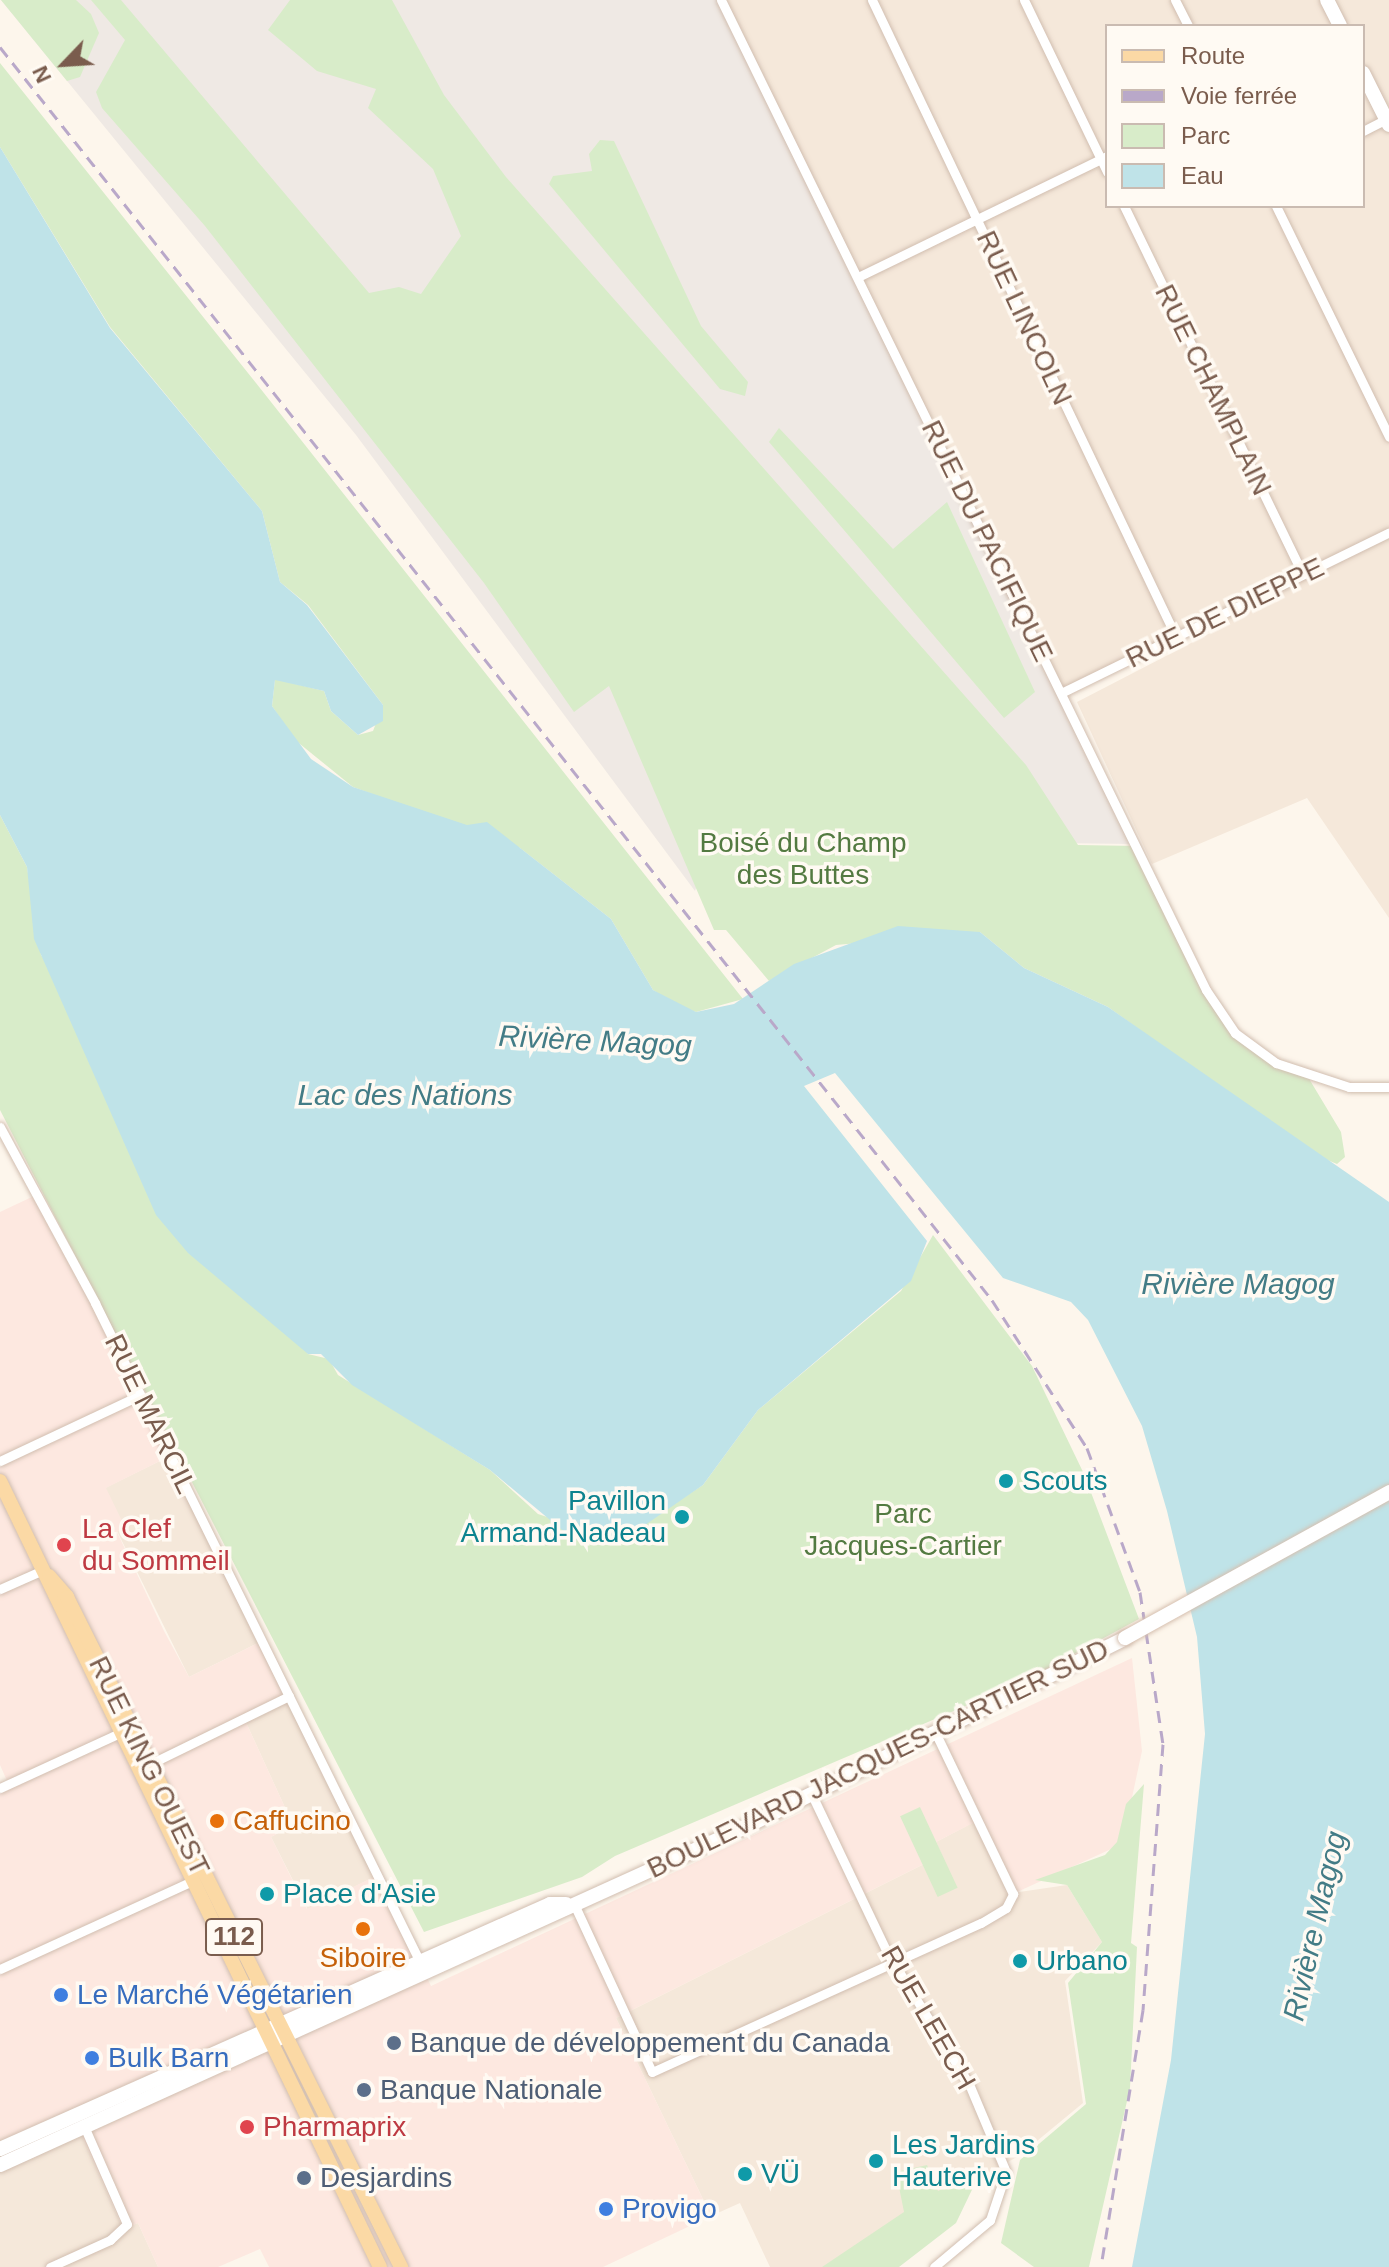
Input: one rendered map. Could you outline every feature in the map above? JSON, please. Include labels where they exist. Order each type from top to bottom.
[{"type":"main road","points":[[1327,0],[1339,24]]},
{"type":"main road","points":[[1365,77],[1388,121]]},
{"type":"main road","name":"RUE KING OUEST","points":[[0,1481],[142,1768],[399,2264]]},
{"type":"main road","name":"BOULEVARD JACQUES-CARTIER SUD","points":[[281,2032],[574,1904],[937,1736],[1125,1638],[1389,1492]]},
{"type":"main road","name":"RUE KING OUEST","points":[[142,1768],[190,1882],[381,2267]]},
{"type":"main road","name":"BOULEVARD JACQUES-CARTIER SUD","points":[[281,2032],[420,1962],[550,1904],[574,1904]]},
{"type":"main road","points":[[0,2165],[82,2121],[281,2032]]},
{"type":"main road","points":[[0,2149],[82,2121]]},
{"type":"street","name":"RUE DU PACIFIQUE","points":[[721,0],[860,276],[1206,990],[1235,1033],[1276,1063],[1349,1087],[1389,1087]]},
{"type":"street","name":"RUE LINCOLN","points":[[872,0],[1176,637]]},
{"type":"street","points":[[860,276],[1104,158],[1024,0]]},
{"type":"street","points":[[1175,0],[1187,24]]},
{"type":"street","points":[[1365,130],[1388,121]]},
{"type":"street","name":"RUE CHAMPLAIN","points":[[1125,208],[1303,574]]},
{"type":"street","points":[[1277,208],[1389,437]]},
{"type":"street","name":"RUE DE DIEPPE","points":[[1061,693],[1389,532]]},
{"type":"street","name":"RUE MARCIL","points":[[0,1127],[140,1395],[420,1962]]},
{"type":"street","points":[[0,1461],[140,1395]]},
{"type":"street","points":[[0,1589],[43,1570]]},
{"type":"street","points":[[142,1768],[289,1696]]},
{"type":"street","points":[[0,1788],[124,1732]]},
{"type":"street","points":[[574,1904],[652,2072],[1000,1913],[1013,1894],[937,1736]]},
{"type":"street","name":"RUE LEECH","points":[[812,1795],[895,1961],[969,2084],[1006,2172],[990,2220],[934,2267]]},
{"type":"street","points":[[0,1969],[190,1882]]},
{"type":"street","points":[[50,2267],[110,2240],[127,2224],[82,2121]]},
{"type":"street","points":[[381,2267],[399,2264]]},
{"type":"shaded area","points":[[1,0],[721,0],[1133,844],[895,841],[737,771],[695,891],[356,435]]},
{"type":"shaded area","points":[[721,0],[1389,0],[1389,918],[1307,798],[1152,864],[1077,702],[1224,626],[1215,617],[1061,693]]},
{"type":"shaded area","points":[[36,1195],[170,1456],[106,1488],[125,1527],[117,1532],[164,1631],[189,1677],[262,1641],[289,1696],[244,1718],[293,1825],[271,1837],[307,1909],[378,1875],[431,1986],[1132,1658],[1142,1751],[1122,1844],[1013,1894],[977,1821],[936,1842],[942,1855],[616,2018],[711,2216],[603,2267],[269,2267],[260,2249],[218,2267],[158,2267],[138,2223],[124,2229],[75,2121],[0,2154],[0,1788],[8,1783],[0,1765],[0,1212]]},
{"type":"shaded area","points":[[170,1456],[262,1641],[189,1677],[117,1531],[124,1528],[105,1488]]},
{"type":"shaded area","points":[[289,1696],[378,1875],[308,1910],[271,1837],[293,1825],[244,1718]]},
{"type":"shaded area","points":[[978,1820],[1013,1893],[1067,1885],[1102,1942],[1065,1981],[1083,2103],[1020,2155],[827,2267],[770,2267],[740,2203],[711,2216],[616,2018],[942,1855],[936,1842]]},
{"type":"shaded area","points":[[75,2120],[123,2229],[138,2223],[158,2267],[0,2267],[0,2154]]},
{"type":"green space","points":[[1,0],[76,0],[91,14],[99,33],[80,77],[67,81]]},
{"type":"green space","name":"Boisé du Champ des Buttes","points":[[91,0],[121,0],[369,293],[399,287],[421,294],[461,236],[433,169],[368,108],[376,89],[317,71],[268,30],[290,0],[392,0],[444,95],[506,177],[1026,765],[1078,845],[1136,846],[1206,990],[1252,1048],[1308,1077],[1341,1132],[1345,1157],[1337,1164],[1313,1154],[1108,1007],[1024,968],[980,932],[836,945],[769,981],[726,930],[714,930],[609,686],[574,712],[484,583],[205,226],[102,108],[96,92],[125,40]]},
{"type":"green space","points":[[0,63],[743,999],[696,1012],[677,1006],[653,990],[611,919],[520,848],[353,787],[295,740],[272,706],[275,679],[324,691],[331,711],[358,735],[373,731],[383,705],[308,605],[280,582],[262,511],[110,327],[0,147]]},
{"type":"green space","points":[[600,140],[614,141],[701,326],[748,382],[745,396],[720,389],[549,184],[553,176],[592,171],[589,154]]},
{"type":"green space","points":[[779,428],[893,549],[947,502],[1035,692],[1004,718],[769,442]]},
{"type":"green space","name":"Parc Jacques-Cartier","points":[[0,815],[27,867],[41,955],[308,1354],[329,1359],[338,1375],[490,1470],[538,1514],[618,1540],[703,1485],[758,1410],[901,1291],[933,1235],[1032,1366],[1084,1474],[1139,1619],[1026,1680],[615,1856],[582,1877],[424,1932],[0,1110]]},
{"type":"green space","points":[[1144,1784],[1131,1943],[1137,1947],[1130,2088],[1089,2267],[1034,2267],[1001,2243],[1020,2160],[1086,2104],[1068,1983],[1102,1942],[1067,1885],[1035,1880],[1105,1855],[1117,1842],[1126,1804]]},
{"type":"green space","points":[[920,1807],[958,1888],[938,1897],[900,1816]]},
{"type":"green space","points":[[927,2165],[938,2191],[981,2171],[956,2223],[899,2267],[822,2267],[904,2212],[896,2172]]},
{"type":"water","name":"Lac des Nations","points":[[0,147],[110,328],[262,511],[280,582],[307,605],[383,705],[383,721],[358,735],[331,711],[324,691],[275,680],[272,706],[311,759],[353,787],[467,825],[487,822],[611,919],[653,990],[696,1012],[734,1004],[794,964],[898,926],[980,932],[1024,968],[1108,1007],[1389,1202],[1389,2267],[1132,2267],[1171,2060],[1205,1734],[1197,1637],[1167,1511],[1142,1426],[1088,1320],[1071,1302],[1003,1278],[835,1073],[804,1086],[927,1241],[911,1281],[758,1410],[703,1485],[635,1532],[603,1544],[573,1539],[490,1470],[352,1385],[321,1354],[308,1354],[188,1253],[156,1215],[34,939],[27,867],[0,815]]},
{"type":"railway","points":[[0,47],[992,1300],[1087,1448],[1140,1592],[1163,1744],[1143,2010],[1101,2267]]},
{"type":"place","name":"Scouts","points":[[1006,1481]]},
{"type":"place","name":"Pavillon Armand-Nadeau","points":[[682,1517]]},
{"type":"place","name":"La Clef du Sommeil","points":[[64,1545]]},
{"type":"place","name":"Caffucino","points":[[217,1821]]},
{"type":"place","name":"Place d'Asie","points":[[267,1894]]},
{"type":"place","name":"Siboire","points":[[363,1929]]},
{"type":"place","name":"Urbano","points":[[1020,1961]]},
{"type":"place","name":"Le Marché Végétarien","points":[[61,1995]]},
{"type":"place","name":"Banque de développement du Canada","points":[[394,2043]]},
{"type":"place","name":"Bulk Barn","points":[[92,2058]]},
{"type":"place","name":"Banque Nationale","points":[[364,2090]]},
{"type":"place","name":"Pharmaprix","points":[[247,2127]]},
{"type":"place","name":"Les Jardins Hauterive","points":[[876,2161]]},
{"type":"place","name":"VÜ","points":[[745,2174]]},
{"type":"place","name":"Desjardins","points":[[304,2178]]},
{"type":"place","name":"Provigo","points":[[606,2209]]},
{"type":"water label","name":"Rivière Magog","points":[[595,1041]]},
{"type":"water label","name":"Rivière Magog","points":[[1238,1284]]},
{"type":"water label","name":"Rivière Magog","points":[[1315,1926]]}]
